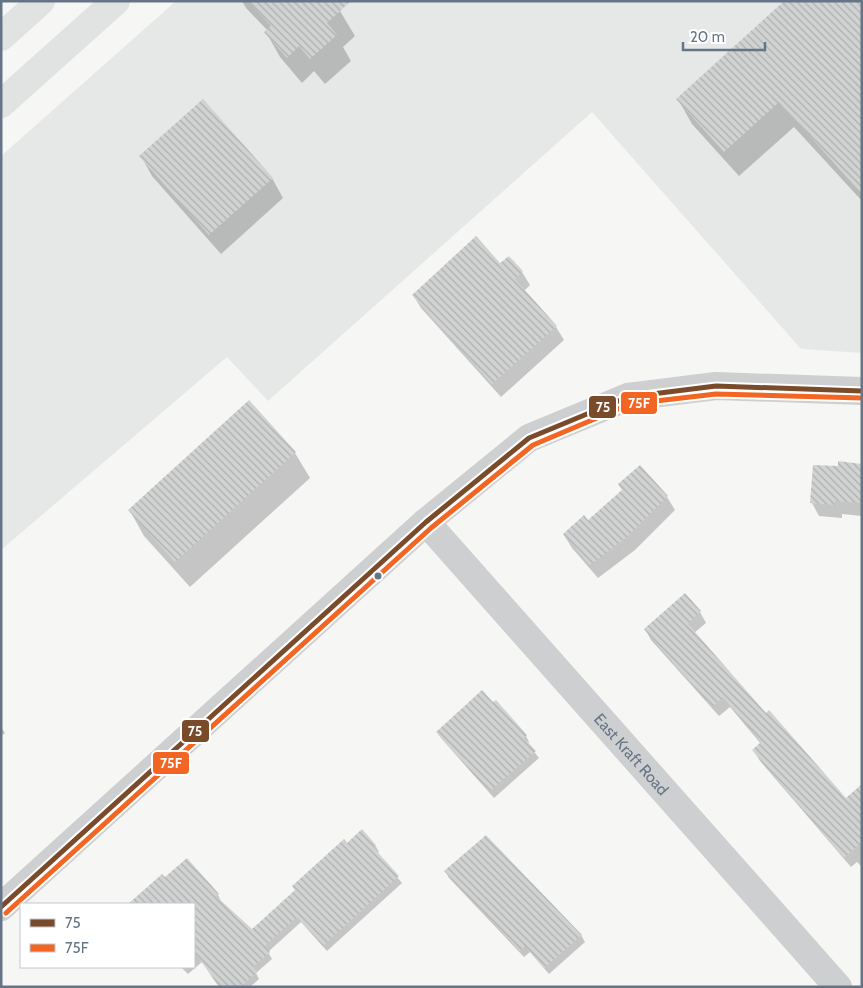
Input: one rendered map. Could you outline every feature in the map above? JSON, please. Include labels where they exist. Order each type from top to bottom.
[{"type":"main road","points":[[1,37],[41,1]]},
{"type":"main road","points":[[1,104],[116,1]]},
{"type":"street","points":[[1,907],[426,522],[529,438],[628,397],[716,386],[862,390]]},
{"type":"street","name":"East Kraft Road","points":[[426,522],[838,987]]},
{"type":"shaded area","points":[[176,1],[862,1],[862,353],[801,349],[592,112],[268,401],[227,357],[1,550],[1,156]]},
{"type":"building","points":[[248,1],[351,1],[327,23],[337,35],[310,59],[299,46],[287,58],[264,32],[271,26]]},
{"type":"building","points":[[784,1],[862,1],[862,194],[779,102],[724,152],[676,99]]},
{"type":"building","points":[[203,99],[273,178],[209,235],[139,156]]},
{"type":"building","points":[[476,236],[500,263],[509,256],[523,271],[515,279],[557,326],[492,384],[412,295]]},
{"type":"building","points":[[249,400],[296,452],[175,562],[128,510]]},
{"type":"building","points":[[838,461],[862,464],[862,503],[835,501],[835,505],[810,503],[813,465],[838,466]]},
{"type":"building","points":[[640,465],[668,496],[627,537],[590,565],[563,534],[584,515],[588,520],[622,490],[618,484]]},
{"type":"building","points":[[685,593],[701,611],[688,624],[766,713],[769,710],[846,798],[862,784],[862,842],[844,858],[752,750],[761,742],[723,697],[712,707],[644,629]]},
{"type":"building","points":[[482,690],[493,702],[496,700],[527,735],[524,738],[536,751],[489,792],[436,732]]},
{"type":"building","points":[[362,829],[376,845],[373,847],[399,876],[323,946],[297,917],[265,946],[270,952],[253,967],[257,972],[240,987],[219,987],[195,952],[195,903],[129,903],[162,874],[165,877],[187,858],[219,894],[216,896],[252,929],[295,890],[292,886],[344,839],[347,843]]},
{"type":"building","points":[[486,835],[582,935],[544,968],[525,946],[520,951],[444,871]]},
{"type":"transit line","name":"75","points":[[1,907],[426,522],[529,438],[628,397],[716,386],[862,391]]},
{"type":"transit line","name":"75F","points":[[6,913],[431,528],[533,445],[630,404],[716,394],[862,398]]}]
